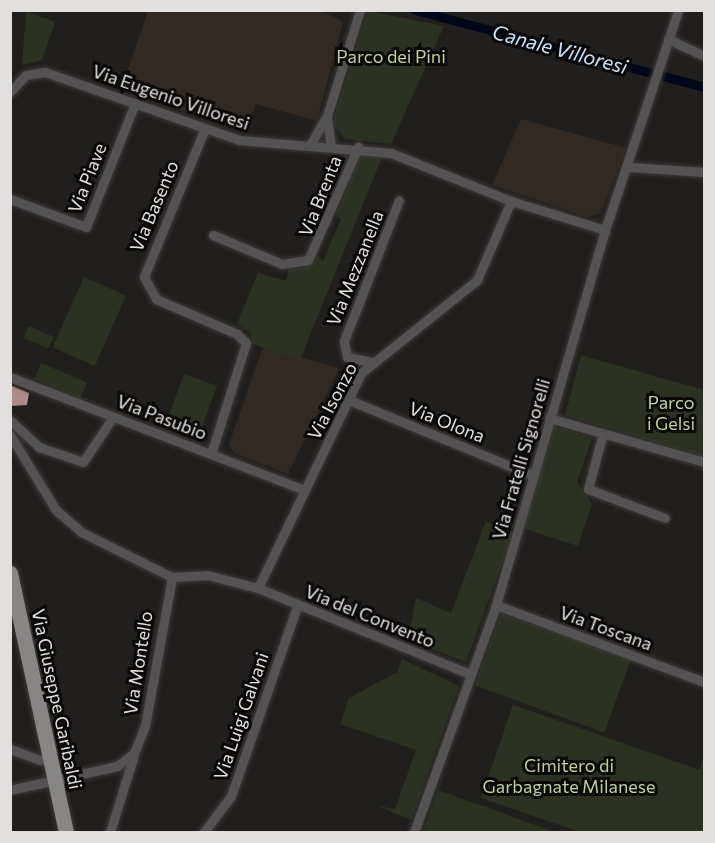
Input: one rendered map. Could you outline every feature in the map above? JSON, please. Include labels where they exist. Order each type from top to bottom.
[{"type":"main road","name":"Via Giuseppe Garibaldi","points":[[10,573],[66,832]]},
{"type":"street","points":[[310,145],[327,116],[360,10]]},
{"type":"street","name":"Via Fratelli Signorelli","points":[[414,832],[496,605],[605,230],[654,93],[678,10]]},
{"type":"street","points":[[668,39],[705,56]]},
{"type":"street","name":"Via Eugenio Villoresi","points":[[10,92],[26,75],[45,72],[239,140],[358,147],[391,153],[511,201],[605,230]]},
{"type":"street","name":"Via Piave","points":[[10,199],[86,227],[135,103]]},
{"type":"street","points":[[327,116],[331,146]]},
{"type":"street","name":"Via Basento","points":[[205,128],[144,276],[156,299],[237,333],[246,347],[209,453]]},
{"type":"street","name":"Via Brenta","points":[[213,235],[282,264],[308,260],[358,147]]},
{"type":"street","points":[[629,167],[705,172]]},
{"type":"street","name":"Via Mezzanella","points":[[372,362],[347,357],[344,341],[399,201]]},
{"type":"street","name":"Via Isonzo","points":[[258,588],[302,489],[372,362],[477,280],[511,201]]},
{"type":"street","name":"Via Pasubio","points":[[10,377],[302,489]]},
{"type":"street","name":"Via Olona","points":[[349,400],[532,475]]},
{"type":"street","points":[[10,420],[39,447],[83,462],[112,417]]},
{"type":"street","points":[[549,418],[705,462]]},
{"type":"street","points":[[603,433],[588,489],[665,518]]},
{"type":"street","points":[[10,435],[63,520],[172,577]]},
{"type":"street","name":"Via del Convento","points":[[172,577],[207,575],[258,588],[470,674]]},
{"type":"street","name":"Via Montello","points":[[110,832],[134,753],[145,726],[172,577]]},
{"type":"street","name":"Via Luigi Galvani","points":[[204,832],[231,796],[298,604]]},
{"type":"street","name":"Via Toscana","points":[[496,605],[705,682]]},
{"type":"street","points":[[10,749],[40,760]]},
{"type":"street","points":[[10,790],[117,766],[134,753]]},
{"type":"shaded area","points":[[148,11],[322,11],[343,22],[317,121],[256,104],[246,132],[121,90]]},
{"type":"shaded area","points":[[521,119],[626,148],[601,213],[588,217],[492,185]]},
{"type":"shaded area","points":[[263,347],[339,368],[288,474],[234,453],[229,444]]},
{"type":"green space","points":[[26,11],[55,22],[42,60],[22,65]]},
{"type":"green space","name":"Parco dei Pini","points":[[368,11],[444,26],[391,144],[345,139],[332,123]]},
{"type":"green space","points":[[365,154],[382,157],[300,360],[253,344],[250,333],[237,324],[258,273],[286,281],[289,269],[306,267],[318,256],[323,261],[341,219],[336,216],[359,157]]},
{"type":"green space","points":[[84,277],[126,296],[95,366],[53,347]]},
{"type":"green space","points":[[29,326],[54,337],[48,349],[24,338]]},
{"type":"green space","name":"Parco i Gelsi","points":[[581,355],[704,390],[704,457],[565,415]]},
{"type":"green space","points":[[41,363],[87,383],[80,398],[34,379]]},
{"type":"green space","points":[[184,374],[217,386],[198,438],[165,426]]},
{"type":"green space","points":[[552,425],[592,438],[577,482],[592,504],[578,546],[519,527]]},
{"type":"green space","points":[[486,521],[513,533],[466,662],[408,640],[416,598],[451,613]]},
{"type":"green space","points":[[501,613],[631,660],[604,733],[475,685]]},
{"type":"green space","points":[[402,659],[459,686],[411,820],[378,806],[395,809],[416,750],[340,724],[349,698],[397,672]]},
{"type":"green space","name":"Cimitero di Garbagnate Milanese","points":[[513,705],[700,770],[704,752],[704,832],[580,832],[481,798]]},
{"type":"green space","points":[[438,790],[555,832],[423,832]]},
{"type":"building","points":[[10,385],[29,393],[27,405],[10,406]]},
{"type":"waterway","name":"Canale Villoresi","points":[[415,10],[704,87]]}]
